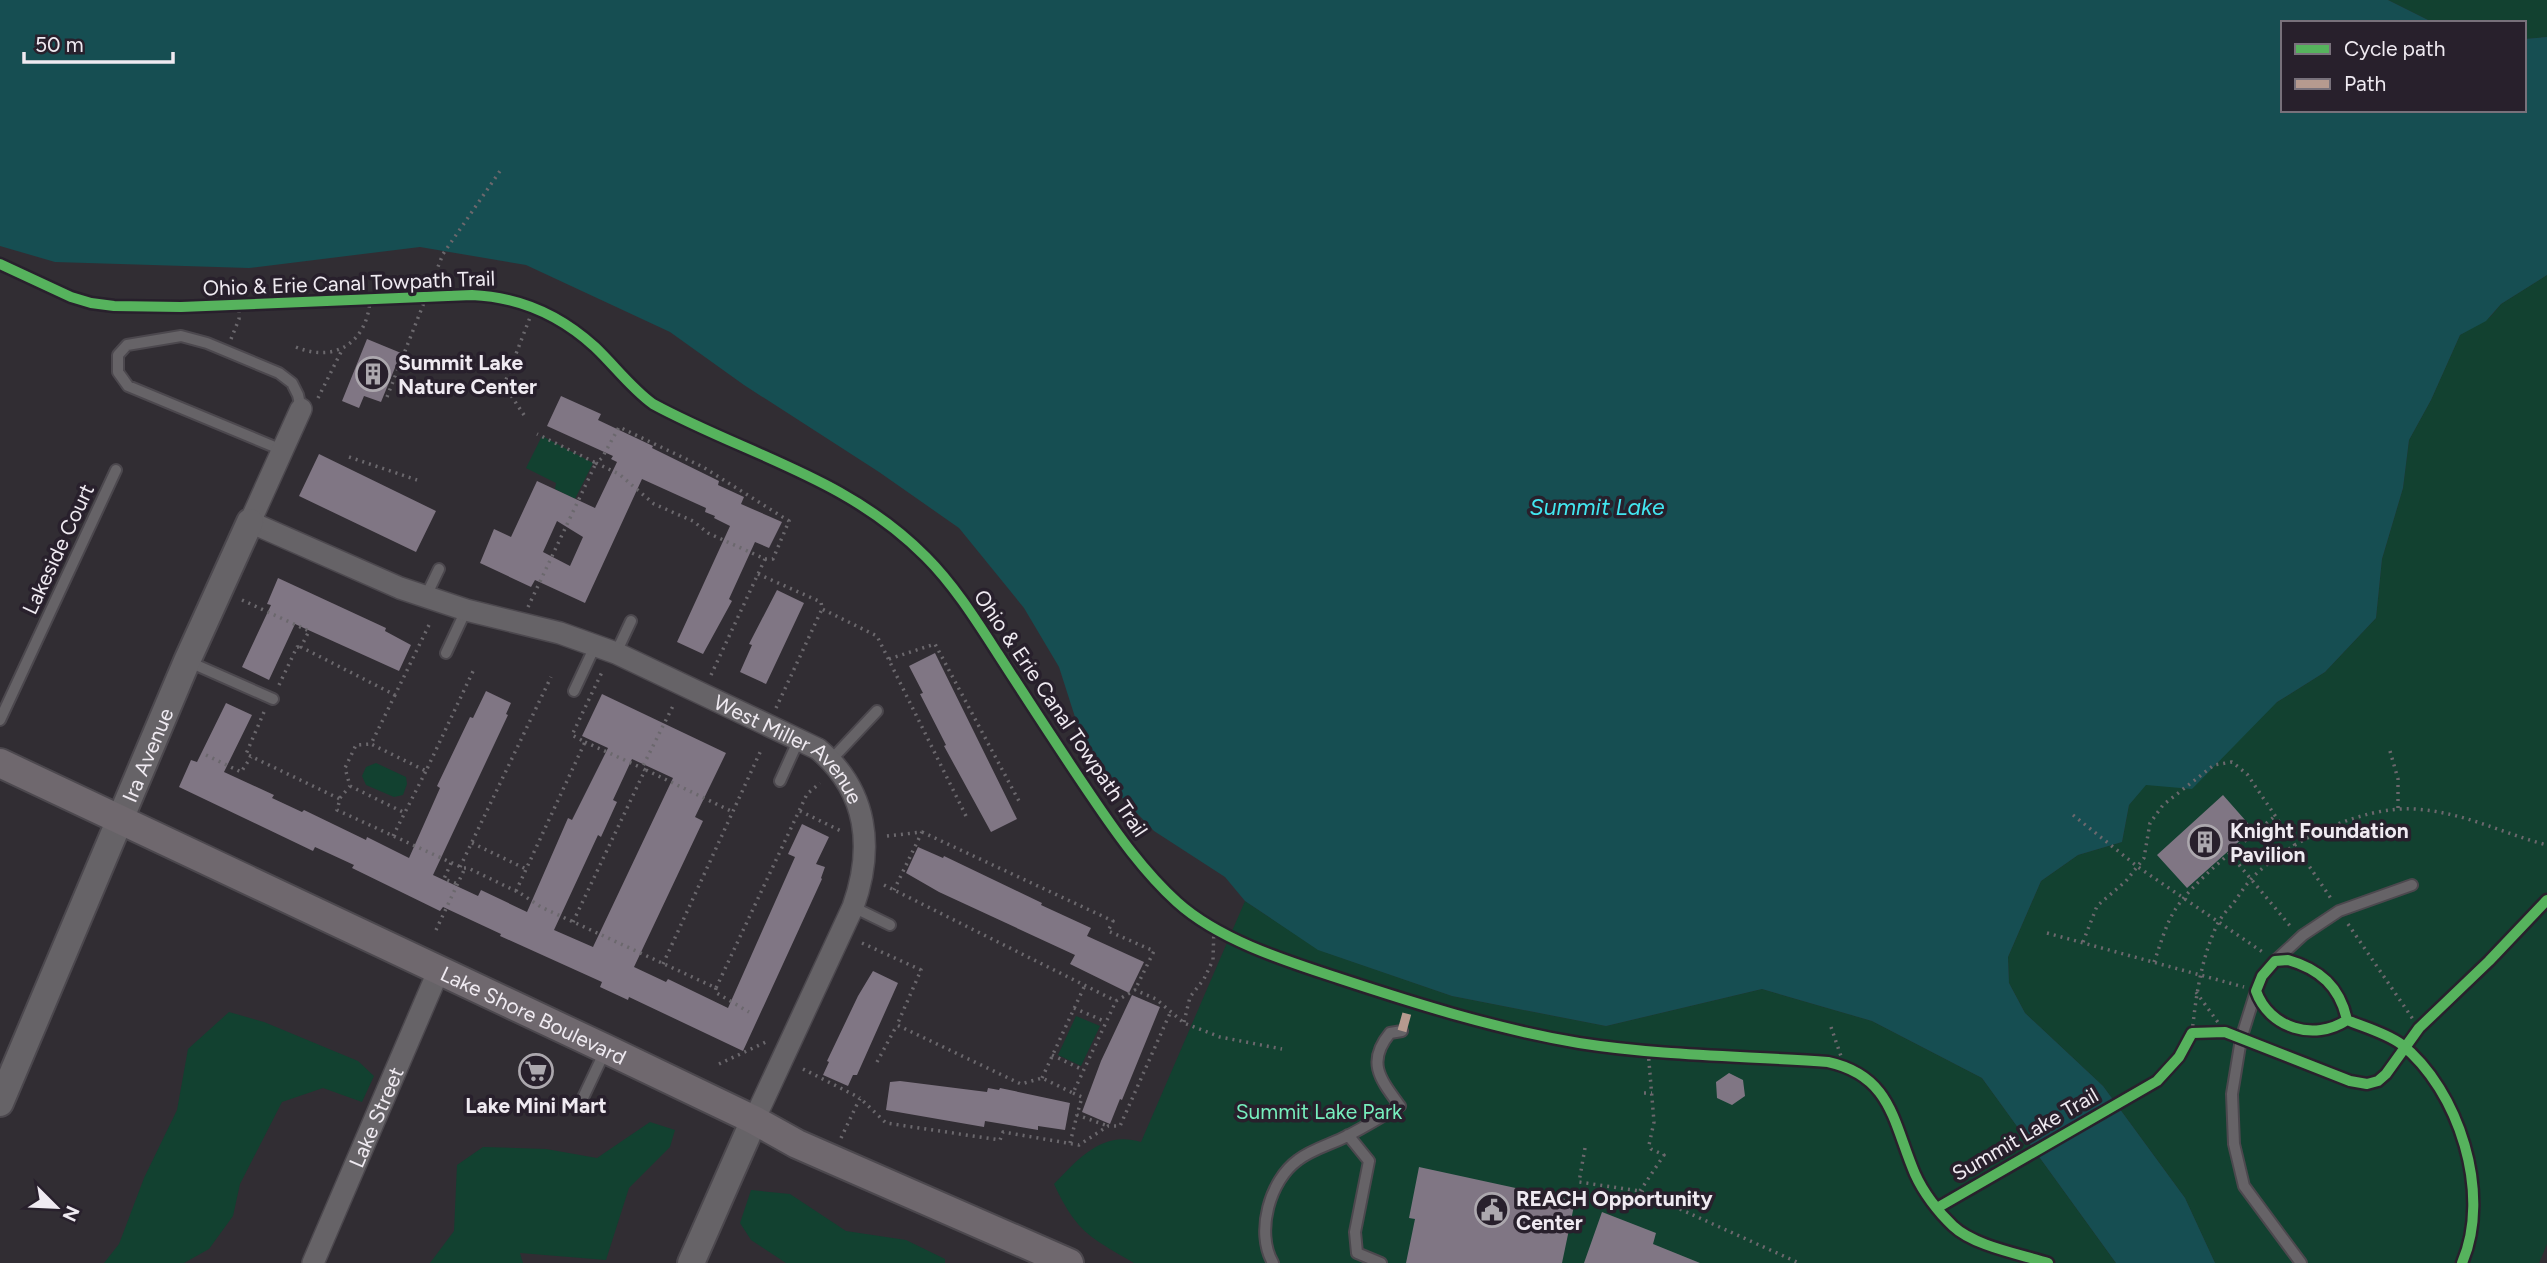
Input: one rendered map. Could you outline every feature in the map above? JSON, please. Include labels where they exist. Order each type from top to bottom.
[{"type":"main road","name":"Lake Shore Boulevard","points":[[0,764],[606,1049],[754,1120],[797,1144],[1069,1263]]},
{"type":"street","name":"Ira Avenue","points":[[0,1103],[187,661],[282,450],[308,406]]},
{"type":"street","name":"West Miller Avenue","points":[[250,522],[400,588],[466,610],[560,633],[616,653],[818,749],[848,780],[864,825],[865,862],[860,888],[691,1263]]},
{"type":"street","name":"Lake Street","points":[[313,1263],[438,972]]},
{"type":"lane","points":[[282,450],[128,386],[118,372],[118,355],[127,345],[181,336],[279,373],[292,383],[308,406]]},
{"type":"lane","name":"Lakeside Court","points":[[0,720],[116,470]]},
{"type":"lane","points":[[426,596],[439,569]]},
{"type":"lane","points":[[446,653],[466,610]]},
{"type":"lane","points":[[616,653],[631,621]]},
{"type":"lane","points":[[574,691],[595,646]]},
{"type":"lane","points":[[187,661],[274,699]]},
{"type":"lane","points":[[831,760],[877,711]]},
{"type":"lane","points":[[780,781],[799,739]]},
{"type":"lane","points":[[2301,1263],[2244,1186],[2234,1144],[2232,1094],[2241,1038],[2262,976],[2300,938],[2340,911],[2412,886]]},
{"type":"lane","points":[[853,907],[890,925]]},
{"type":"lane","points":[[2275,961],[2288,960],[2306,965],[2325,977],[2344,1006],[2347,1020]]},
{"type":"lane","points":[[2256,990],[2260,1004],[2276,1020],[2293,1028],[2317,1031],[2334,1028],[2347,1020]]},
{"type":"lane","points":[[2347,1020],[2397,1041],[2416,1057],[2447,1103],[2463,1137],[2472,1178],[2473,1215],[2462,1263]]},
{"type":"lane","points":[[1273,1263],[1264,1228],[1272,1192],[1297,1160],[1400,1106],[1377,1070],[1377,1055],[1390,1033],[1402,1031]]},
{"type":"lane","points":[[581,1102],[606,1049]]},
{"type":"lane","points":[[1348,1135],[1369,1161],[1355,1232],[1357,1252],[1381,1263]]},
{"type":"path","points":[[387,397],[443,254],[500,171]]},
{"type":"path","points":[[308,406],[342,350],[363,328],[369,314],[370,299]]},
{"type":"path","points":[[226,351],[239,319],[233,305]]},
{"type":"path","points":[[524,415],[504,385],[539,309]]},
{"type":"path","points":[[296,347],[317,354],[342,350]]},
{"type":"path","points":[[528,607],[596,463],[603,458],[619,427],[703,467],[789,521],[773,559],[765,559],[708,533],[693,521],[654,503],[619,474],[596,463],[537,434]]},
{"type":"path","points":[[349,457],[417,480]]},
{"type":"path","points":[[710,677],[765,559]]},
{"type":"path","points":[[758,574],[821,602],[822,609],[776,708]]},
{"type":"path","points":[[242,600],[309,631],[301,647],[297,647],[278,687]]},
{"type":"path","points":[[822,609],[877,636],[967,818]]},
{"type":"path","points":[[371,744],[429,625]]},
{"type":"path","points":[[889,659],[936,644],[1020,803]]},
{"type":"path","points":[[301,647],[395,695]]},
{"type":"path","points":[[393,836],[475,667]]},
{"type":"path","points":[[602,672],[572,735],[733,812]]},
{"type":"path","points":[[436,930],[458,884],[472,843],[551,677]]},
{"type":"path","points":[[253,706],[265,712],[246,754],[340,799]]},
{"type":"path","points":[[573,922],[673,706]]},
{"type":"path","points":[[516,891],[585,742]]},
{"type":"path","points":[[405,813],[350,786],[345,768],[356,745],[371,744],[426,771]]},
{"type":"path","points":[[663,964],[762,748]]},
{"type":"path","points":[[2390,751],[2398,779],[2398,810]]},
{"type":"path","points":[[206,755],[241,772],[251,757]]},
{"type":"path","points":[[2083,942],[2097,906],[2126,881],[2144,858],[2150,823],[2163,805],[2214,765],[2232,762],[2247,774],[2419,1028]]},
{"type":"path","points":[[749,1012],[723,998],[715,992],[716,988],[807,794],[820,783]]},
{"type":"path","points":[[350,786],[340,799],[337,810],[516,891],[541,907],[716,988]]},
{"type":"path","points":[[2201,1033],[2196,992],[2207,948],[2218,922],[2252,878],[2295,845],[2356,819],[2398,810],[2452,813],[2547,845]]},
{"type":"path","points":[[799,811],[845,833]]},
{"type":"path","points":[[2073,815],[2138,867],[2275,961]]},
{"type":"path","points":[[2154,962],[2172,914],[2184,898],[2230,854],[2276,816]]},
{"type":"path","points":[[894,890],[922,832]]},
{"type":"path","points":[[887,836],[922,832],[1113,921],[1108,931],[1154,951],[1135,990],[1116,1001],[1073,1093]]},
{"type":"path","points":[[472,843],[526,869]]},
{"type":"path","points":[[2230,854],[2300,938]]},
{"type":"path","points":[[451,863],[444,878],[458,884]]},
{"type":"path","points":[[884,886],[1116,1001]]},
{"type":"path","points":[[1184,1023],[1190,997],[1204,979],[1213,960],[1214,926]]},
{"type":"path","points":[[2047,933],[2256,990]]},
{"type":"path","points":[[862,943],[921,970],[877,1062]]},
{"type":"path","points":[[1042,1078],[1085,985]]},
{"type":"path","points":[[1135,990],[1157,999],[1184,1023],[1220,1037],[1282,1049]]},
{"type":"path","points":[[2196,992],[2225,1032]]},
{"type":"path","points":[[1074,1008],[1106,1022]]},
{"type":"path","points":[[1077,1115],[1108,1126],[1120,1126],[1171,1011]]},
{"type":"path","points":[[2404,1047],[2429,1018]]},
{"type":"path","points":[[897,1025],[1021,1084],[1042,1078],[1082,1097],[1070,1144]]},
{"type":"path","points":[[1831,1027],[1848,1067]]},
{"type":"path","points":[[2186,1045],[2201,1033],[2225,1032],[2241,1038]]},
{"type":"path","points":[[719,1064],[769,1040]]},
{"type":"path","points":[[1640,1192],[1664,1155],[1651,1149],[1649,1145],[1654,1122],[1649,1050]]},
{"type":"path","points":[[1052,1055],[1083,1070]]},
{"type":"path","points":[[1828,1062],[1848,1067]]},
{"type":"path","points":[[803,1069],[860,1098],[886,1123],[1000,1139],[1003,1132],[1079,1145],[1108,1126]]},
{"type":"path","points":[[1644,1093],[1652,1093]]},
{"type":"path","points":[[841,1138],[860,1098]]},
{"type":"path","points":[[1585,1147],[1580,1182],[1640,1192],[1798,1263]]},
{"type":"green space","points":[[2388,0],[2547,0],[2547,37],[2526,39],[2526,21],[2430,21]]},
{"type":"green space","points":[[2547,275],[2547,1244],[2539,1263],[2215,1263],[2185,1198],[2103,1086],[2025,1013],[2009,983],[2008,957],[2041,881],[2078,855],[2122,842],[2129,805],[2146,784],[2325,672],[2376,618],[2382,559],[2403,488],[2409,440],[2431,400],[2460,335],[2490,317],[2501,304]]},
{"type":"green space","points":[[542,436],[593,463],[575,499],[555,489],[556,483],[526,468]]},
{"type":"green space","points":[[376,763],[406,777],[407,784],[403,795],[394,797],[366,785],[362,776],[366,767]]},
{"type":"green space","name":"Summit Lake Park","points":[[1245,901],[1319,950],[1452,996],[1606,1026],[1762,989],[1872,1021],[1982,1078],[2116,1263],[1134,1263],[1086,1232],[1070,1213],[1054,1184],[1082,1156],[1103,1143],[1127,1139],[1141,1142]]},
{"type":"green space","points":[[229,1012],[264,1022],[358,1061],[374,1076],[362,1102],[323,1088],[282,1102],[240,1184],[233,1216],[209,1249],[184,1263],[104,1263],[119,1244],[144,1178],[177,1110],[188,1049]]},
{"type":"green space","points":[[1076,1016],[1100,1026],[1081,1066],[1058,1055]]},
{"type":"green space","points":[[650,1122],[675,1130],[670,1147],[629,1188],[606,1260],[520,1253],[523,1263],[430,1263],[454,1231],[457,1165],[483,1147],[546,1149],[597,1158]]},
{"type":"green space","points":[[751,1190],[790,1194],[846,1231],[906,1240],[945,1259],[945,1263],[786,1263],[751,1240],[740,1223]]},
{"type":"water","name":"Summit Lake","points":[[0,0],[2388,0],[2430,21],[2281,21],[2281,112],[2526,112],[2526,39],[2547,37],[2547,275],[2501,304],[2486,321],[2460,335],[2431,400],[2409,440],[2403,488],[2382,559],[2376,618],[2325,672],[2277,702],[2192,789],[2146,785],[2129,805],[2122,842],[2078,855],[2041,881],[2008,957],[2009,983],[2025,1013],[2103,1086],[2185,1198],[2215,1263],[2116,1263],[1982,1078],[1872,1021],[1762,989],[1606,1026],[1452,996],[1318,950],[1245,901],[1225,877],[1154,831],[1090,764],[1059,667],[1024,608],[959,528],[879,472],[744,385],[670,332],[526,265],[420,247],[249,268],[55,262],[0,246]]},
{"type":"building","name":"Summit Lake Nature Center","points":[[367,339],[401,353],[381,402],[364,396],[359,408],[342,401]]},
{"type":"building","points":[[561,396],[601,414],[598,420],[719,481],[718,485],[744,497],[741,504],[782,522],[769,548],[755,542],[729,599],[732,601],[703,654],[677,642],[730,526],[705,512],[706,508],[642,479],[585,603],[535,580],[531,587],[480,563],[494,529],[511,537],[537,481],[595,508],[617,462],[611,459],[613,456],[547,426]],"holes":[[[557,521],[583,537],[570,566],[543,552]]]},
{"type":"building","points":[[319,454],[436,511],[416,552],[299,496]]},
{"type":"building","points":[[278,578],[386,628],[385,631],[411,645],[399,671],[295,624],[269,680],[242,667],[271,605],[267,604]]},
{"type":"building","points":[[777,590],[804,603],[766,684],[740,672],[752,645],[749,644]]},
{"type":"building","points":[[935,653],[1017,819],[991,832],[944,746],[946,745],[909,666]]},
{"type":"building","points":[[486,691],[511,703],[506,714],[508,715],[433,875],[478,896],[481,890],[527,912],[568,818],[572,820],[608,748],[582,736],[602,694],[726,753],[695,817],[703,821],[634,967],[666,982],[668,979],[728,1008],[795,857],[788,854],[802,824],[829,837],[816,864],[825,867],[822,879],[743,1051],[629,997],[628,1000],[600,987],[602,982],[443,907],[440,911],[352,868],[354,865],[315,847],[313,851],[179,787],[191,760],[197,762],[226,703],[252,715],[224,772],[274,795],[272,798],[302,812],[304,810],[366,840],[367,837],[409,858],[440,788],[437,786],[470,717],[473,718]],"holes":[[[632,759],[673,778],[593,947],[554,930],[598,835],[601,837],[617,802],[613,800]]]},
{"type":"building","name":"Knight Foundation Pavilion","points":[[2223,795],[2253,829],[2187,888],[2157,855]]},
{"type":"building","points":[[918,847],[943,858],[944,856],[1042,903],[1041,905],[1091,928],[1087,936],[1144,962],[1129,993],[1070,964],[1075,955],[939,892],[906,873]]},
{"type":"building","points":[[873,971],[898,983],[857,1075],[853,1075],[848,1086],[823,1075],[858,996]]},
{"type":"building","points":[[1132,995],[1160,1007],[1110,1124],[1082,1112],[1101,1061]]},
{"type":"building","points":[[1729,1073],[1743,1080],[1745,1096],[1732,1105],[1717,1098],[1716,1082]]},
{"type":"building","points":[[890,1082],[987,1092],[988,1088],[1000,1088],[1070,1103],[1065,1130],[1038,1126],[1038,1130],[985,1121],[984,1127],[886,1110]]},
{"type":"building","name":"REACH Opportunity Center","points":[[1419,1167],[1575,1201],[1562,1263],[1406,1263],[1415,1219],[1409,1218]]},
{"type":"building","points":[[1602,1212],[1656,1233],[1653,1244],[1700,1263],[1584,1263]]},
{"type":"marked path","points":[[1402,1031],[1410,1002]]},
{"type":"cycle path","name":"Ohio & Erie Canal Towpath Trail","points":[[0,264],[71,297],[114,306],[181,307],[472,295],[506,299],[553,317],[595,347],[653,404],[830,487],[895,530],[926,557],[964,603],[1111,825],[1153,878],[1177,902],[1213,928],[1254,948],[1297,964],[1427,1006],[1517,1031],[1610,1047],[1828,1062],[1849,1069],[1866,1078],[1878,1090],[1895,1120],[1918,1181],[1931,1202],[1953,1226],[1985,1244],[2048,1263]]},
{"type":"cycle path","name":"Summit Lake Trail","points":[[1937,1208],[2157,1081],[2179,1057],[2192,1033],[2225,1032],[2350,1081],[2367,1084],[2378,1081],[2419,1028],[2489,961],[2547,900]]},
{"type":"cycle path","points":[[2288,960],[2310,969],[2327,981],[2339,998],[2347,1020],[2334,1027],[2307,1030],[2294,1028],[2271,1014],[2256,991],[2262,976],[2275,961],[2288,960]]},
{"type":"cycle path","points":[[2347,1020],[2382,1033],[2401,1044],[2422,1064],[2454,1115],[2465,1145],[2473,1206],[2470,1236],[2462,1263]]},
{"type":"place","name":"Summit Lake Nature Center","points":[[373,374]]},
{"type":"place","name":"Knight Foundation Pavilion","points":[[2205,842]]},
{"type":"place","name":"Lake Mini Mart","points":[[536,1071]]},
{"type":"place","name":"REACH Opportunity Center","points":[[1492,1210]]}]
